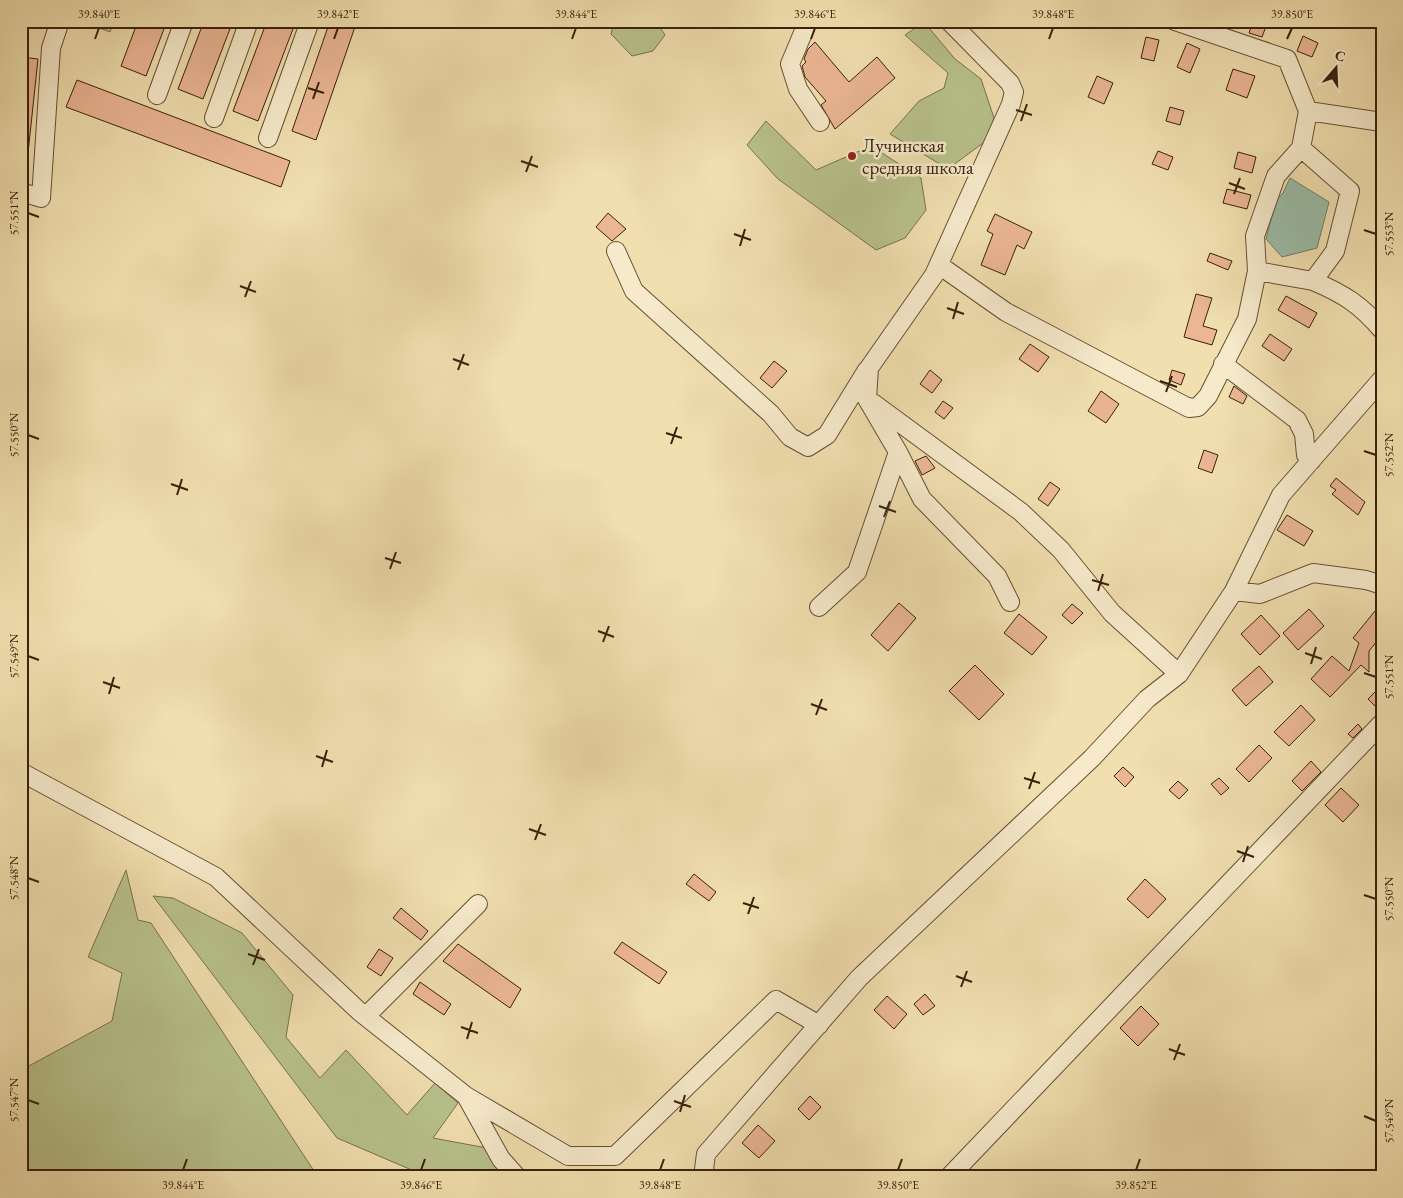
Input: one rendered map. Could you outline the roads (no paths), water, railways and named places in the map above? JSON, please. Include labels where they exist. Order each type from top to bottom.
[{"type":"street","points":[[21,192],[42,198],[51,48],[60,21]]},
{"type":"street","points":[[157,95],[184,21]]},
{"type":"street","points":[[214,118],[250,21]]},
{"type":"street","points":[[268,138],[310,21]]},
{"type":"street","points":[[808,21],[790,64],[798,89],[820,122]]},
{"type":"street","points":[[616,251],[634,291],[771,414],[790,437],[808,446],[827,435],[869,368],[939,265],[1011,104],[1014,92],[1010,83],[949,21]]},
{"type":"street","points":[[939,265],[1006,312],[1189,408],[1198,408],[1208,396],[1247,319],[1257,271],[1255,236],[1276,176],[1301,148],[1308,111],[1287,59],[1175,21]]},
{"type":"street","points":[[1308,111],[1382,122]]},
{"type":"street","points":[[1301,148],[1350,191],[1335,251],[1313,281]]},
{"type":"street","points":[[1257,271],[1313,281],[1338,291],[1363,308],[1382,330]]},
{"type":"street","points":[[1223,364],[1297,420],[1304,434],[1306,455],[1311,461]]},
{"type":"street","points":[[869,368],[867,399],[898,452],[922,500],[997,576],[1010,602]]},
{"type":"street","points":[[703,1177],[706,1154],[859,978],[1092,758],[1147,699],[1179,674],[1234,591],[1281,495],[1382,379]]},
{"type":"street","points":[[867,399],[1021,512],[1061,550],[1112,613],[1179,674]]},
{"type":"street","points":[[819,608],[857,572],[898,452]]},
{"type":"street","points":[[1234,591],[1260,594],[1314,573],[1366,580],[1382,585]]},
{"type":"street","points":[[949,1177],[1382,723]]},
{"type":"street","points":[[21,772],[216,877],[366,1016],[466,1096],[568,1156],[615,1156],[776,1000],[818,1024]]},
{"type":"street","points":[[366,1016],[478,904]]},
{"type":"street","points":[[466,1096],[501,1159],[517,1177]]},
{"type":"place","name":"Лучинская средняя школа","points":[[852,156]]}]
